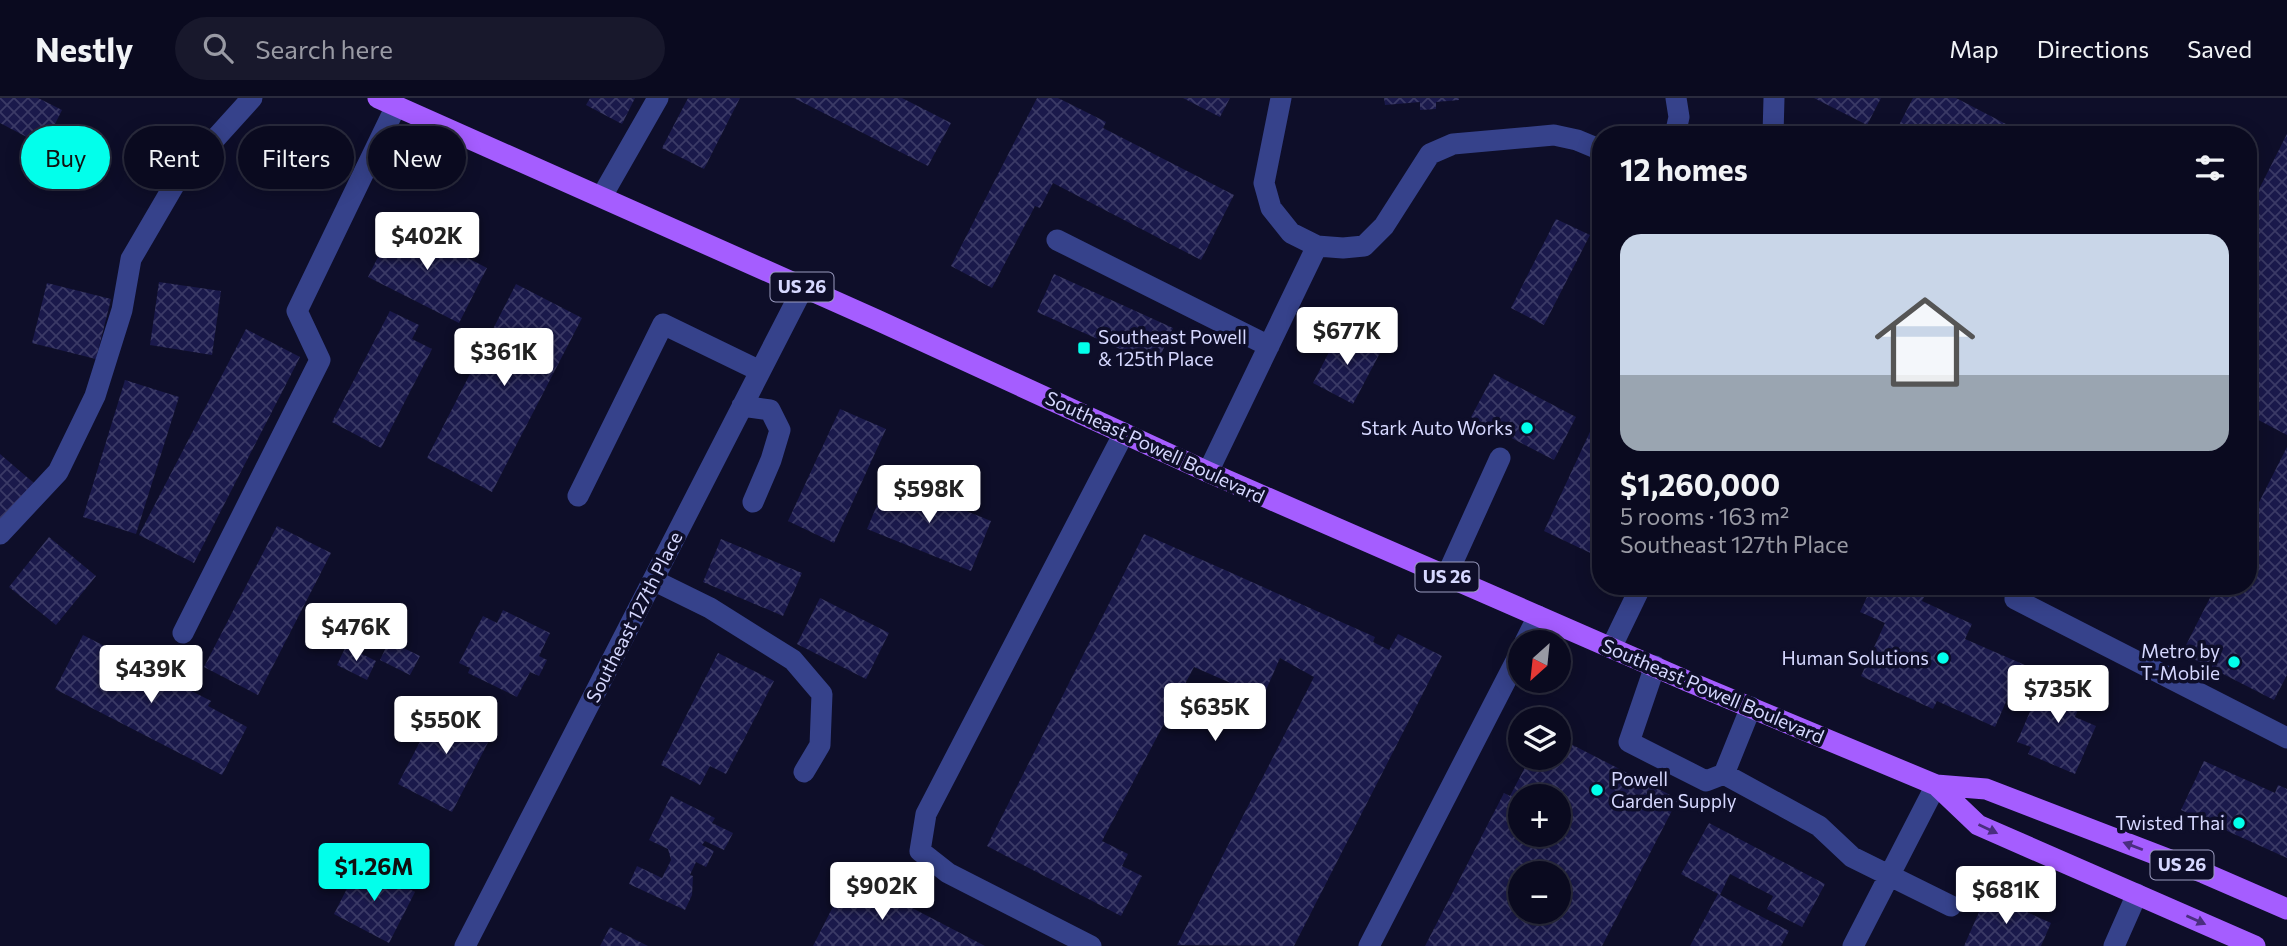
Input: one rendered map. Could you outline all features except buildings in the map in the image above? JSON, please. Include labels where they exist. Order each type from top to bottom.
[{"type":"main road","name":"Southeast Powell Boulevard","points":[[387,102],[1208,472],[1611,648],[1936,785],[1986,789],[2204,873],[2287,909]]},
{"type":"main road","name":"Southeast Powell Boulevard","points":[[1936,785],[1978,825],[2255,946]]},
{"type":"street","points":[[0,534],[58,472],[96,396],[122,310],[131,259],[176,182],[253,98]]},
{"type":"street","points":[[602,197],[659,98]]},
{"type":"street","points":[[1281,98],[1264,183],[1271,208],[1292,233],[1317,246],[1364,246],[1384,226],[1430,154],[1453,144],[1554,135],[1592,146]]},
{"type":"street","points":[[1676,98],[1679,117],[1677,126]]},
{"type":"street","points":[[1773,126],[1774,98]]},
{"type":"street","points":[[183,633],[320,360],[297,311],[387,102]]},
{"type":"street","points":[[1057,240],[1269,345]]},
{"type":"street","points":[[1208,472],[1317,246]]},
{"type":"street","name":"Southeast 127th Place","points":[[465,946],[803,288]]},
{"type":"street","points":[[578,496],[663,324],[760,371]]},
{"type":"street","points":[[742,406],[770,410],[780,429],[771,460],[753,502]]},
{"type":"street","points":[[1091,946],[948,873],[920,851],[926,814],[1124,433]]},
{"type":"street","points":[[1446,577],[1500,458]]},
{"type":"street","points":[[653,580],[710,608],[793,660],[822,694],[820,745],[804,772]]},
{"type":"street","points":[[1611,648],[1637,595]]},
{"type":"street","points":[[2015,599],[2287,738]]},
{"type":"street","points":[[1531,630],[1538,616]]},
{"type":"street","points":[[1655,666],[1629,742],[1706,780],[1724,774],[1818,826],[1852,857],[1951,906]]},
{"type":"street","points":[[1369,946],[1508,675]]},
{"type":"street","points":[[1724,774],[1751,707]]},
{"type":"street","points":[[1853,946],[1936,785]]},
{"type":"street","points":[[2114,946],[2137,894]]},
{"type":"place","name":"Southeast Powell & 125th Place","points":[[1084,348]]},
{"type":"place","name":"Stark Auto Works","points":[[1527,428]]},
{"type":"place","name":"Human Solutions","points":[[1943,658]]},
{"type":"place","name":"Metro by T-Mobile","points":[[2234,662]]},
{"type":"place","name":"Powell Garden Supply","points":[[1597,790]]},
{"type":"place","name":"Twisted Thai","points":[[2239,823]]}]
